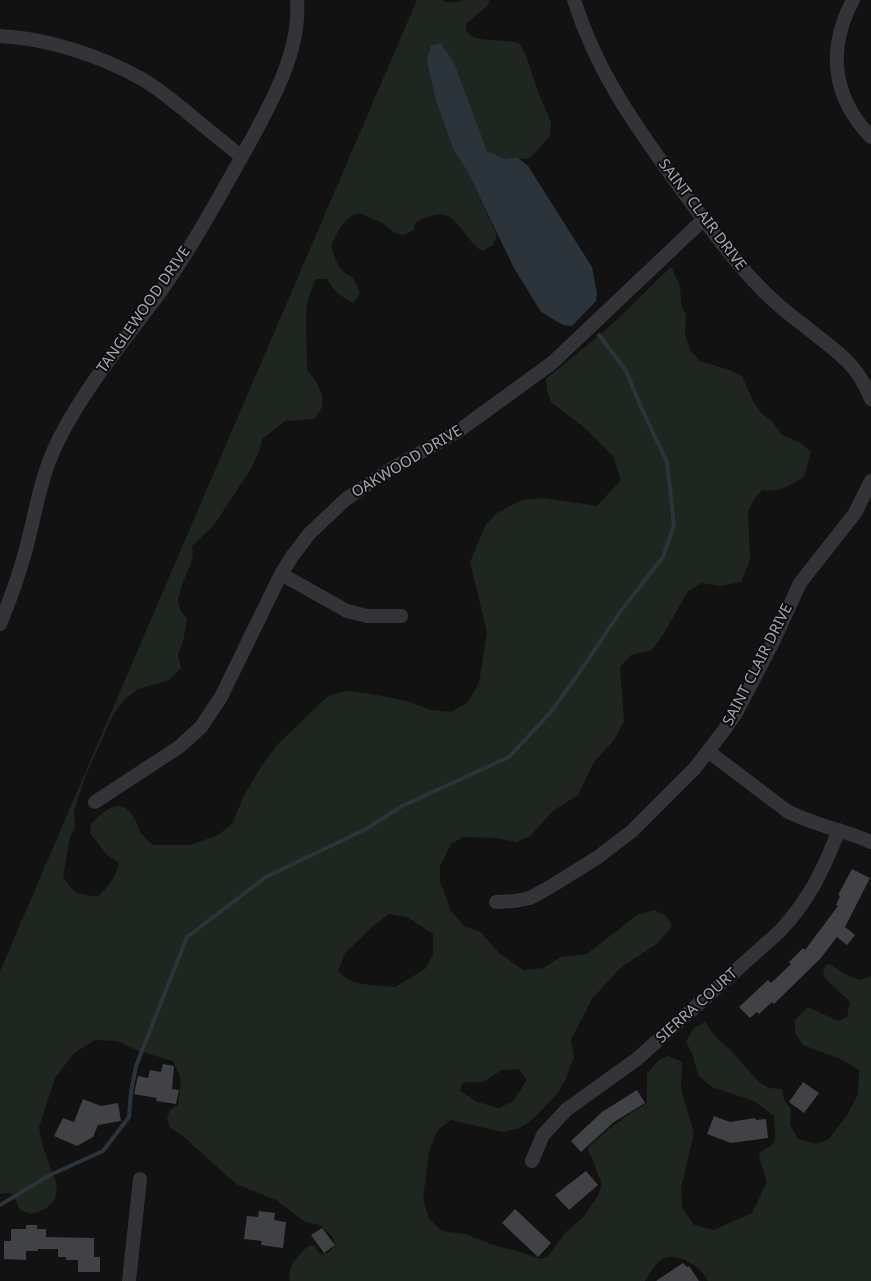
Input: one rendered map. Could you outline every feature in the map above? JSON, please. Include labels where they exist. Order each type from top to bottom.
[{"type":"street","name":"TANGLEWOOD DRIVE","points":[[0,624],[19,574],[43,477],[59,438],[93,382],[161,290],[185,254],[265,115],[291,49],[296,24],[297,0]]},
{"type":"street","name":"SAINT CLAIR DRIVE","points":[[574,0],[592,50],[616,96],[704,219],[752,280],[786,312],[845,358],[859,375],[871,398]]},
{"type":"street","points":[[853,0],[838,39],[836,54],[838,77],[843,97],[848,107],[871,137]]},
{"type":"street","points":[[0,36],[19,37],[43,42],[94,58],[143,79],[242,157]]},
{"type":"street","name":"OAKWOOD DRIVE","points":[[95,802],[179,746],[201,727],[221,697],[281,574],[292,555],[310,533],[346,499],[391,469],[458,432],[545,368],[704,219]]},
{"type":"street","name":"SAINT CLAIR DRIVE","points":[[496,902],[530,898],[598,857],[649,816],[696,768],[736,713],[772,644],[800,583],[855,513],[871,481]]},
{"type":"street","points":[[281,574],[347,611],[367,616],[401,616]]},
{"type":"street","points":[[709,752],[787,811],[800,818],[871,842]]},
{"type":"street","name":"SIERRA COURT","points":[[532,1161],[543,1135],[566,1110],[613,1078],[656,1043],[797,914],[816,883],[839,830]]},
{"type":"street","points":[[129,1281],[140,1179]]},
{"type":"shaded area","points":[[417,0],[457,2],[463,0],[489,0],[488,5],[466,24],[466,30],[470,36],[475,38],[519,43],[525,53],[538,92],[551,122],[550,136],[530,158],[520,159],[517,157],[505,159],[487,151],[451,58],[430,75],[436,101],[453,149],[466,169],[497,235],[493,245],[482,251],[454,220],[439,214],[429,216],[415,223],[414,230],[403,235],[393,232],[384,224],[360,213],[349,218],[342,225],[331,246],[338,265],[353,278],[360,293],[354,303],[338,293],[327,279],[316,279],[308,298],[306,313],[307,370],[317,383],[321,393],[321,409],[314,419],[285,421],[262,439],[260,449],[251,469],[214,525],[192,546],[193,558],[182,584],[178,600],[180,610],[187,619],[183,642],[178,655],[181,668],[169,680],[138,689],[124,700],[113,715],[85,777],[74,811],[75,829],[70,836],[63,876],[69,886],[77,893],[97,897],[108,886],[114,878],[119,863],[107,855],[90,833],[91,824],[106,811],[117,806],[128,810],[139,830],[153,845],[191,845],[218,835],[232,824],[244,796],[262,765],[277,745],[328,696],[347,691],[371,694],[407,701],[431,710],[451,712],[467,703],[479,683],[487,632],[470,562],[486,524],[497,513],[522,500],[544,498],[597,506],[621,480],[613,456],[585,428],[551,402],[546,379],[609,327],[671,267],[680,285],[681,304],[686,315],[685,335],[690,350],[700,361],[742,376],[753,401],[762,414],[772,421],[782,435],[799,442],[811,452],[804,477],[789,486],[779,489],[762,490],[748,511],[750,560],[741,582],[720,586],[702,583],[688,591],[652,650],[631,655],[620,667],[624,721],[614,740],[594,762],[578,795],[554,810],[530,836],[516,842],[496,838],[463,837],[451,844],[440,866],[440,882],[451,911],[464,926],[481,932],[498,952],[523,970],[543,968],[561,957],[587,954],[637,915],[654,910],[665,915],[672,926],[658,943],[620,968],[592,999],[571,1040],[574,1057],[565,1080],[557,1094],[533,1119],[520,1128],[503,1132],[451,1120],[438,1130],[429,1151],[423,1199],[429,1219],[442,1231],[465,1234],[496,1246],[540,1259],[547,1257],[566,1232],[583,1217],[598,1196],[602,1184],[588,1148],[616,1124],[647,1103],[647,1074],[659,1060],[668,1056],[682,1062],[681,1089],[694,1133],[681,1188],[682,1208],[694,1225],[714,1230],[752,1213],[767,1182],[759,1157],[760,1152],[774,1141],[774,1116],[754,1101],[712,1087],[698,1075],[693,1056],[686,1041],[694,1028],[705,1022],[715,1036],[758,1081],[769,1088],[782,1089],[784,1100],[791,1109],[790,1125],[798,1139],[816,1144],[829,1139],[847,1115],[858,1094],[859,1070],[843,1060],[803,1045],[795,1033],[795,1020],[808,1007],[838,1021],[847,1017],[850,1002],[823,974],[826,965],[830,964],[843,973],[860,980],[871,976],[871,1281],[708,1281],[695,1265],[676,1257],[666,1257],[659,1261],[645,1281],[290,1281],[290,1271],[297,1257],[308,1246],[314,1245],[320,1254],[328,1253],[335,1246],[333,1237],[320,1225],[305,1222],[276,1200],[236,1184],[183,1136],[170,1127],[167,1118],[170,1110],[178,1105],[181,1079],[173,1061],[136,1050],[117,1041],[95,1040],[74,1053],[55,1078],[39,1127],[42,1144],[57,1186],[55,1199],[47,1208],[32,1214],[20,1210],[13,1194],[0,1194],[0,971]],"holes":[[[389,914],[407,917],[433,934],[433,954],[425,969],[395,987],[361,984],[347,979],[338,971],[345,953],[374,925]],[[519,1069],[527,1080],[513,1101],[499,1108],[477,1102],[460,1091],[462,1084],[465,1082],[483,1082],[502,1070]]]},
{"type":"shaded area","points":[[440,43],[456,68],[487,151],[505,159],[517,157],[528,166],[592,267],[597,293],[596,301],[572,326],[563,325],[541,312],[514,268],[466,169],[453,149],[436,101],[427,58],[431,46]]},
{"type":"building","points":[[852,869],[870,878],[845,927],[855,935],[847,945],[837,937],[820,959],[774,1004],[772,1002],[759,1014],[757,1012],[750,1018],[739,1007],[768,980],[771,983],[791,964],[789,962],[803,948],[805,950],[838,906],[836,905],[840,896],[838,895]]},
{"type":"building","points":[[163,1064],[174,1066],[172,1089],[179,1090],[176,1104],[156,1101],[157,1098],[134,1094],[138,1076],[148,1078],[150,1070],[161,1072]]},
{"type":"building","points":[[803,1082],[819,1093],[804,1113],[789,1102]]},
{"type":"building","points":[[637,1090],[645,1103],[614,1122],[581,1152],[571,1141],[602,1112]]},
{"type":"building","points":[[83,1099],[101,1106],[118,1103],[121,1121],[98,1125],[93,1137],[77,1146],[54,1136],[63,1118],[74,1122]]},
{"type":"building","points":[[714,1116],[730,1122],[755,1118],[756,1120],[766,1119],[768,1138],[731,1143],[707,1134]]},
{"type":"building","points":[[586,1171],[598,1185],[569,1210],[555,1195]]},
{"type":"building","points":[[515,1209],[551,1243],[538,1257],[502,1223]]},
{"type":"building","points":[[259,1211],[275,1213],[274,1220],[286,1222],[283,1248],[261,1245],[262,1241],[244,1239],[247,1216],[258,1217]]},
{"type":"building","points":[[26,1225],[37,1225],[37,1229],[46,1229],[46,1237],[94,1238],[94,1257],[100,1257],[100,1272],[78,1272],[78,1260],[66,1260],[66,1257],[58,1257],[58,1249],[26,1251],[26,1260],[4,1259],[4,1241],[11,1241],[11,1229],[26,1229]]},
{"type":"building","points":[[322,1228],[335,1245],[324,1253],[311,1235]]},
{"type":"building","points":[[683,1263],[687,1267],[689,1266],[699,1281],[656,1281]]},
{"type":"waterway","points":[[0,1205],[50,1175],[103,1151],[129,1117],[136,1066],[187,937],[266,877],[368,828],[402,806],[509,757],[550,713],[620,612],[663,557],[674,525],[667,462],[626,371],[599,335]]}]
